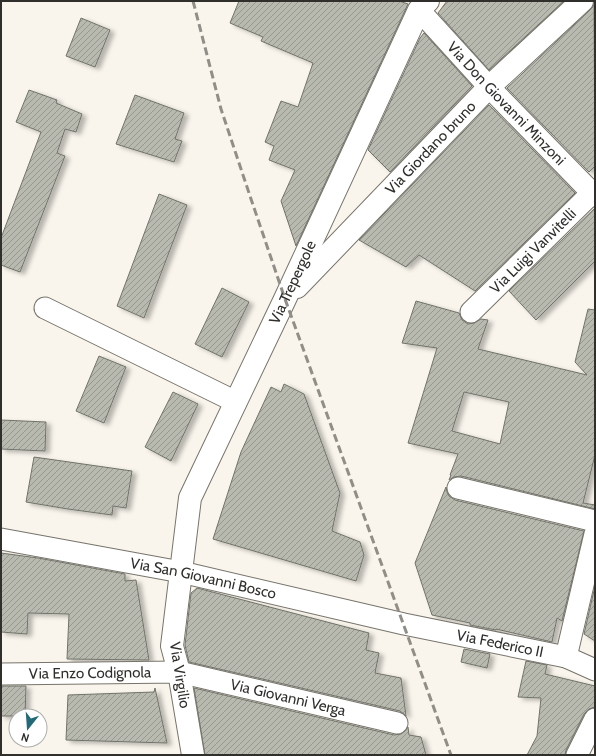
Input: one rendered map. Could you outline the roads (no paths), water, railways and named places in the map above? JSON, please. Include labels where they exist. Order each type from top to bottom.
[{"type":"street","name":"Via Giordano bruno","points":[[285,299],[489,87],[582,1]]},
{"type":"street","name":"Via Don Giovanni Minzoni","points":[[423,6],[489,87],[594,193]]},
{"type":"street","name":"Via Trepergole","points":[[181,572],[190,498],[423,6]]},
{"type":"street","name":"Via Luigi Vanvitelli","points":[[471,312],[594,193]]},
{"type":"street","points":[[45,308],[236,402]]},
{"type":"street","points":[[458,488],[595,521]]},
{"type":"street","points":[[566,657],[595,534]]},
{"type":"street","name":"Via San Giovanni Bosco","points":[[1,540],[181,572],[404,624]]},
{"type":"street","name":"Via Virgilio","points":[[181,572],[172,646],[179,672],[193,755]]},
{"type":"street","name":"Via Federico II","points":[[404,624],[566,657],[595,670]]},
{"type":"street","name":"Via Enzo Codignola","points":[[1,674],[179,672]]},
{"type":"street","name":"Via Giovanni Verga","points":[[179,672],[398,723]]},
{"type":"street","points":[[576,755],[595,719]]},
{"type":"railway","points":[[193,1],[221,109],[285,299],[451,755]]}]
